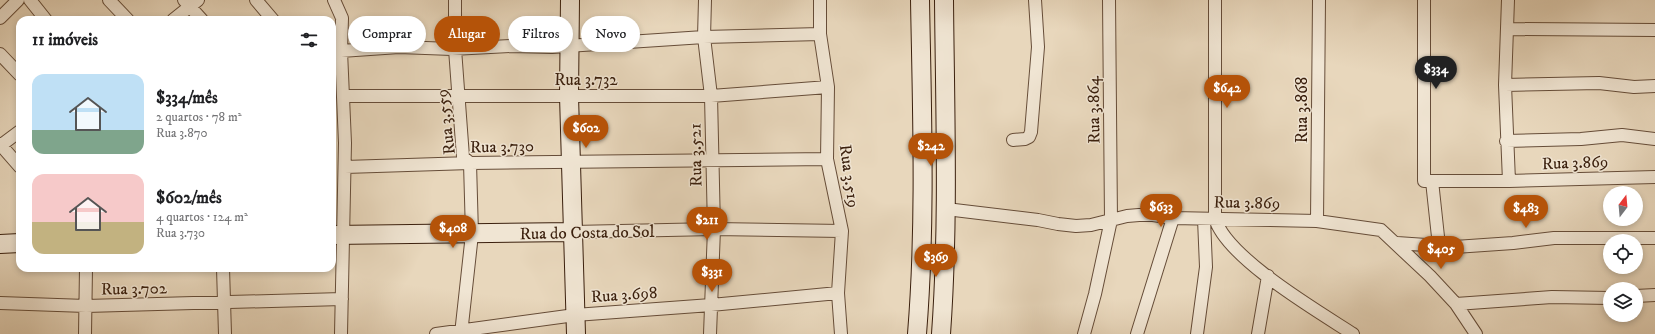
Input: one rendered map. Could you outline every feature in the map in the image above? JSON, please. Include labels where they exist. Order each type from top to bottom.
[{"type":"main road","points":[[570,0],[570,16]]},
{"type":"main road","points":[[917,334],[921,284],[922,221],[920,0]]},
{"type":"main road","points":[[940,334],[944,287],[946,209],[944,0]]},
{"type":"main road","points":[[570,52],[569,96],[576,334]]},
{"type":"main road","name":"Rua do Costa do Sol","points":[[338,234],[573,232]]},
{"type":"main road","points":[[0,244],[16,243]]},
{"type":"street","points":[[0,18],[18,0]]},
{"type":"street","points":[[30,0],[43,16]]},
{"type":"street","points":[[109,0],[124,16]]},
{"type":"street","points":[[256,0],[270,16]]},
{"type":"street","points":[[334,0],[342,18],[341,52],[345,143],[338,234],[342,299],[341,334]]},
{"type":"street","name":"Rua 3.559","points":[[455,0],[455,16]]},
{"type":"street","name":"Rua 3.521","points":[[705,0],[704,37],[711,96],[714,229],[710,334]]},
{"type":"street","name":"Rua 3.519","points":[[820,0],[820,34],[828,87],[827,159],[842,231],[838,293],[841,334]]},
{"type":"street","points":[[1013,140],[1025,139],[1029,137],[1031,132],[1038,47],[1035,0]]},
{"type":"street","name":"Rua 3.864","points":[[1084,334],[1095,294],[1111,220],[1109,0]]},
{"type":"street","points":[[1197,334],[1206,266],[1210,218],[1215,0]]},
{"type":"street","name":"Rua 3.868","points":[[1317,221],[1319,0]]},
{"type":"street","points":[[1424,0],[1428,181],[1439,246]]},
{"type":"street","points":[[1508,0],[1505,85],[1506,141],[1509,181]]},
{"type":"street","points":[[177,16],[191,2],[200,16]]},
{"type":"street","points":[[336,24],[342,18]]},
{"type":"street","points":[[1507,29],[1655,30]]},
{"type":"street","points":[[573,46],[704,37],[820,34]]},
{"type":"street","points":[[341,52],[399,47],[434,48]]},
{"type":"street","name":"Rua 3.559","points":[[455,52],[462,157],[470,163],[472,234],[461,332]]},
{"type":"street","points":[[0,54],[16,72]]},
{"type":"street","points":[[1505,85],[1600,83],[1634,87],[1655,86]]},
{"type":"street","name":"Rua 3.732","points":[[343,96],[711,96],[828,87]]},
{"type":"street","points":[[16,134],[0,145],[16,163]]},
{"type":"street","points":[[1506,141],[1581,139],[1622,135],[1655,138]]},
{"type":"street","name":"Rua 3.730","points":[[344,167],[470,163],[827,159]]},
{"type":"street","name":"Rua 3.869","points":[[1428,181],[1509,181],[1655,177]]},
{"type":"street","name":"Rua 3.869","points":[[946,209],[1038,220],[1058,224],[1091,225],[1139,215],[1153,215],[1173,218],[1317,221],[1381,230],[1397,243]]},
{"type":"street","points":[[1137,334],[1173,218]]},
{"type":"street","points":[[1210,218],[1232,247],[1297,298],[1353,334]]},
{"type":"street","name":"Rua do Costa do Sol","points":[[573,232],[714,229],[842,231]]},
{"type":"street","points":[[1397,243],[1462,247],[1554,238],[1655,238]]},
{"type":"street","points":[[1397,243],[1456,304],[1476,334]]},
{"type":"street","points":[[85,334],[86,272]]},
{"type":"street","points":[[223,272],[225,334]]},
{"type":"street","points":[[1258,334],[1268,276]]},
{"type":"street","name":"Rua 3.698","points":[[436,334],[461,332],[575,315],[712,305],[838,293]]},
{"type":"street","points":[[1456,304],[1552,296],[1603,298]]},
{"type":"street","points":[[1643,296],[1655,296]]},
{"type":"street","name":"Rua 3.702","points":[[0,303],[86,306],[342,299]]}]
